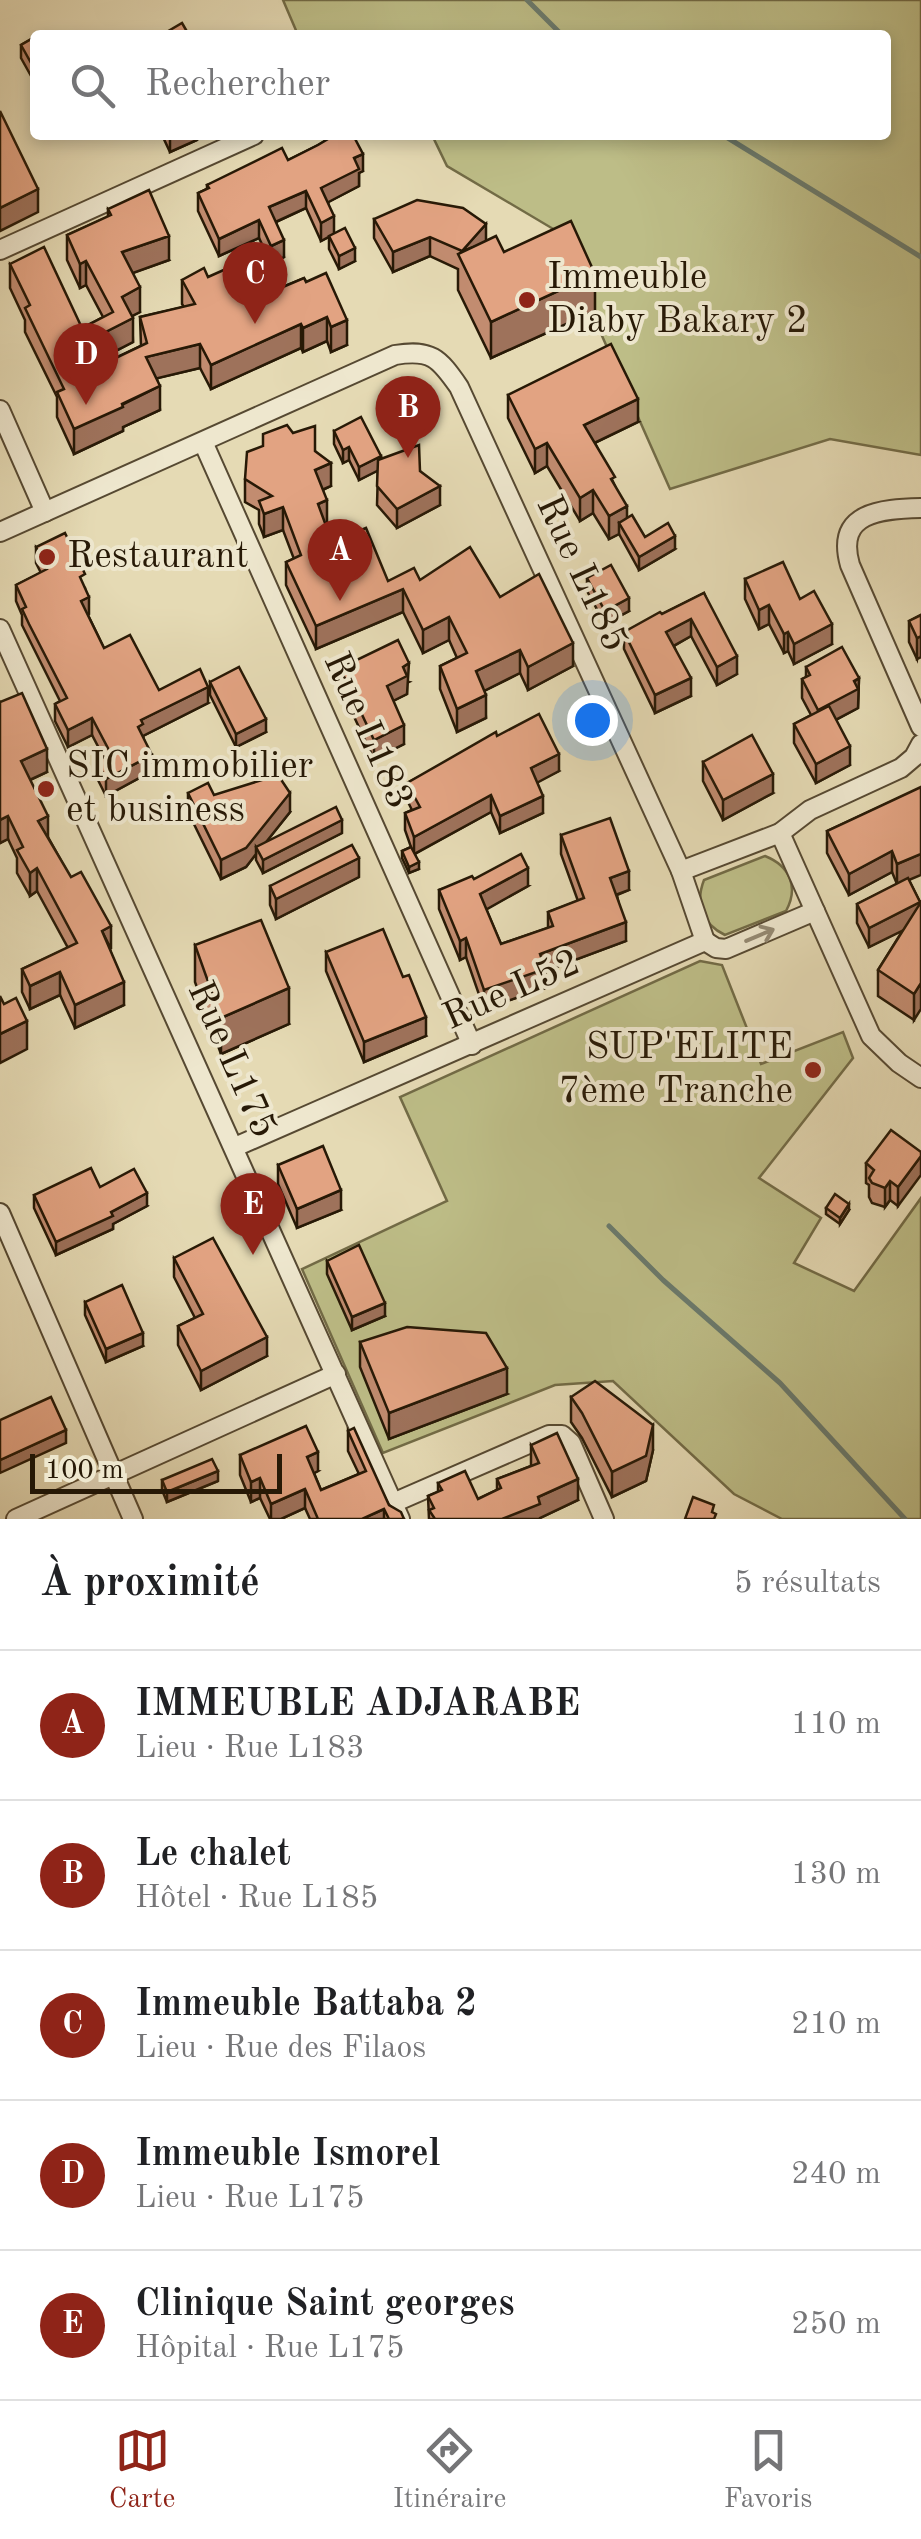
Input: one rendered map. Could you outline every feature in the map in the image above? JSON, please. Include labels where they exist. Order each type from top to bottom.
[{"type":"street","points":[[0,250],[243,140]]},
{"type":"street","name":"Rue L185","points":[[203,442],[395,355],[430,354],[444,365],[459,387],[681,871],[706,940]]},
{"type":"street","points":[[0,410],[45,512]]},
{"type":"street","points":[[0,532],[203,442]]},
{"type":"street","name":"Rue L183","points":[[203,442],[472,1045]]},
{"type":"street","points":[[921,508],[873,512],[859,520],[844,546],[921,727]]},
{"type":"street","name":"Rue L175","points":[[0,630],[396,1511]]},
{"type":"street","points":[[681,871],[780,833],[810,810],[901,768],[921,744]]},
{"type":"street","points":[[780,833],[871,1036],[921,1078]]},
{"type":"street","name":"Rue L52","points":[[235,1147],[706,940],[716,948],[726,949],[815,911]]},
{"type":"street","points":[[0,1213],[133,1519]]},
{"type":"street","points":[[16,1519],[336,1374]]},
{"type":"street","points":[[396,1511],[548,1435],[562,1435],[571,1443],[604,1519]]},
{"type":"green space","points":[[283,0],[921,0],[921,455],[830,439],[670,489],[555,230],[447,166],[434,140],[891,140],[891,30],[296,30]]},
{"type":"green space","points":[[765,856],[781,865],[790,878],[792,894],[786,911],[725,935],[702,912],[704,880]]},
{"type":"green space","points":[[700,961],[722,965],[761,1064],[843,1032],[853,1058],[759,1178],[821,1218],[794,1263],[854,1291],[921,1198],[921,1519],[782,1519],[734,1494],[613,1381],[555,1385],[383,1453],[302,1269],[447,1201],[400,1097]]},
{"type":"building","points":[[30,40],[30,61],[21,45]]},
{"type":"building","points":[[0,111],[38,189],[0,208]]},
{"type":"building","points":[[326,140],[356,140],[363,154],[354,158],[359,169],[321,188],[334,216],[321,223],[306,191],[269,207],[284,240],[271,246],[259,220],[219,239],[198,193],[282,148],[288,160]]},
{"type":"building","points":[[149,190],[169,236],[122,252],[140,287],[122,297],[133,318],[88,341],[99,366],[147,343],[140,317],[195,304],[182,280],[204,268],[208,277],[262,253],[278,289],[326,273],[347,320],[331,327],[327,317],[303,328],[301,324],[211,365],[200,344],[146,357],[160,386],[74,429],[57,392],[64,389],[25,308],[30,305],[10,264],[44,247],[82,328],[113,312],[86,261],[80,264],[67,235],[111,215],[108,209]]},
{"type":"building","points":[[417,200],[463,208],[486,224],[462,251],[430,237],[393,252],[374,219]]},
{"type":"building","points":[[571,221],[595,274],[491,322],[458,254],[496,236],[504,252]]},
{"type":"building","points":[[345,228],[355,248],[339,256],[329,236]]},
{"type":"building","points":[[611,344],[638,399],[584,425],[627,506],[609,516],[593,490],[580,498],[547,443],[535,449],[508,395]]},
{"type":"building","points":[[361,417],[381,456],[359,467],[349,447],[343,450],[334,431]]},
{"type":"building","points":[[287,425],[293,433],[315,426],[315,451],[331,463],[315,470],[327,500],[318,504],[332,542],[366,528],[388,581],[414,568],[420,580],[470,547],[500,597],[539,574],[573,643],[528,667],[520,650],[476,671],[486,695],[457,709],[440,666],[467,653],[449,617],[423,630],[403,589],[316,626],[286,562],[301,555],[283,507],[264,514],[259,501],[272,496],[245,479],[247,452],[263,446],[263,434]]},
{"type":"building","points":[[419,445],[420,471],[440,486],[397,509],[377,486],[378,460]]},
{"type":"building","points":[[632,515],[645,537],[668,523],[675,536],[639,557],[619,523]]},
{"type":"building","points":[[65,533],[85,574],[80,577],[89,597],[81,601],[104,648],[130,635],[159,690],[200,669],[208,687],[141,720],[143,724],[138,727],[152,755],[106,779],[97,761],[111,754],[92,718],[68,730],[55,704],[67,698],[22,609],[26,607],[16,585],[47,569],[36,547]]},
{"type":"building","points":[[783,562],[800,599],[814,591],[832,624],[794,644],[788,632],[784,634],[769,605],[759,610],[745,579]]},
{"type":"building","points":[[611,565],[629,598],[605,611],[587,578]]},
{"type":"building","points":[[704,593],[737,656],[717,667],[691,619],[666,632],[691,678],[655,695],[624,632]]},
{"type":"building","points":[[921,615],[921,636],[917,638],[909,621]]},
{"type":"building","points":[[398,640],[409,663],[403,667],[407,676],[387,686],[404,725],[374,740],[340,668]]},
{"type":"building","points":[[842,647],[859,678],[854,681],[858,689],[818,710],[802,679],[810,675],[806,667]]},
{"type":"building","points":[[239,667],[266,719],[236,734],[210,682]]},
{"type":"building","points":[[22,693],[47,749],[21,761],[48,816],[38,821],[71,877],[81,872],[111,926],[102,931],[124,982],[75,1005],[60,972],[30,986],[22,969],[77,943],[37,868],[30,873],[17,850],[23,847],[8,816],[0,820],[0,702]]},
{"type":"building","points":[[829,706],[850,746],[816,764],[794,724]]},
{"type":"building","points":[[539,714],[559,754],[531,768],[543,796],[500,816],[491,795],[414,837],[405,813],[420,807],[407,783],[496,732],[497,736]]},
{"type":"building","points":[[752,735],[773,774],[723,800],[703,762]]},
{"type":"building","points":[[278,775],[290,793],[246,848],[221,860],[188,793],[208,783],[214,795]]},
{"type":"building","points":[[921,787],[921,854],[897,864],[892,851],[849,874],[827,831]]},
{"type":"building","points":[[336,807],[342,820],[263,860],[256,847]]},
{"type":"building","points":[[610,818],[629,871],[610,878],[626,922],[540,954],[545,969],[484,990],[466,938],[460,941],[439,890],[472,876],[474,879],[521,854],[528,868],[480,894],[501,944],[553,926],[548,912],[584,898],[561,835]]},
{"type":"building","points":[[352,845],[359,858],[276,899],[270,886]]},
{"type":"building","points":[[411,847],[419,862],[409,867],[402,851]]},
{"type":"building","points":[[908,878],[920,902],[869,928],[857,904]]},
{"type":"building","points":[[921,902],[921,983],[914,994],[878,970]]},
{"type":"building","points":[[261,920],[289,988],[221,1018],[195,945]]},
{"type":"building","points":[[383,929],[403,977],[409,975],[426,1017],[364,1042],[326,952]]},
{"type":"building","points":[[0,996],[4,1004],[16,998],[27,1021],[0,1034]]},
{"type":"building","points":[[891,1130],[921,1152],[921,1156],[898,1187],[890,1181],[885,1188],[872,1183],[869,1178],[874,1170],[866,1163]]},
{"type":"building","points":[[323,1146],[341,1190],[297,1209],[278,1165]]},
{"type":"building","points":[[91,1168],[100,1187],[134,1169],[147,1193],[111,1212],[113,1216],[56,1242],[34,1195]]},
{"type":"building","points":[[835,1194],[849,1204],[840,1218],[826,1208]]},
{"type":"building","points":[[213,1238],[267,1337],[201,1371],[178,1326],[203,1314],[174,1258]]},
{"type":"building","points":[[359,1245],[385,1303],[352,1317],[327,1261]]},
{"type":"building","points":[[122,1285],[143,1333],[106,1349],[85,1302]]},
{"type":"building","points":[[407,1327],[486,1333],[507,1368],[389,1413],[360,1342]]},
{"type":"building","points":[[595,1381],[653,1425],[646,1456],[612,1472],[571,1397]]},
{"type":"building","points":[[51,1397],[66,1430],[0,1460],[0,1420]]},
{"type":"building","points":[[306,1426],[318,1452],[307,1457],[321,1490],[366,1471],[348,1431],[354,1428],[389,1505],[401,1512],[404,1519],[389,1519],[384,1509],[362,1519],[318,1519],[305,1489],[271,1504],[260,1478],[251,1482],[240,1455]]},
{"type":"building","points":[[557,1433],[578,1479],[538,1497],[540,1504],[502,1519],[435,1519],[429,1510],[434,1508],[428,1496],[442,1490],[438,1483],[465,1471],[478,1499],[501,1488],[497,1479],[539,1463],[531,1445]]},
{"type":"building","points":[[212,1459],[218,1471],[167,1492],[162,1480]]},
{"type":"building","points":[[693,1497],[714,1505],[714,1519],[685,1519]]},
{"type":"waterway","points":[[527,0],[557,30]]},
{"type":"waterway","points":[[731,140],[921,257]]},
{"type":"waterway","points":[[609,1226],[663,1280],[780,1383],[905,1519]]},
{"type":"place","name":"Immeuble Diaby Bakary 2","points":[[527,300]]},
{"type":"place","name":"Immeuble Battaba 2","points":[[255,324]]},
{"type":"place","name":"Immeuble Ismorel","points":[[86,405]]},
{"type":"place","name":"Le chalet","points":[[408,458]]},
{"type":"place","name":"Restaurant","points":[[47,557]]},
{"type":"place","name":"IMMEUBLE ADJARABE","points":[[340,601]]},
{"type":"place","name":"SIC immobilier et business","points":[[46,789]]},
{"type":"place","name":"SUP'ELITE 7ème Tranche","points":[[813,1070]]},
{"type":"place","name":"Clinique Saint georges","points":[[253,1255]]}]
